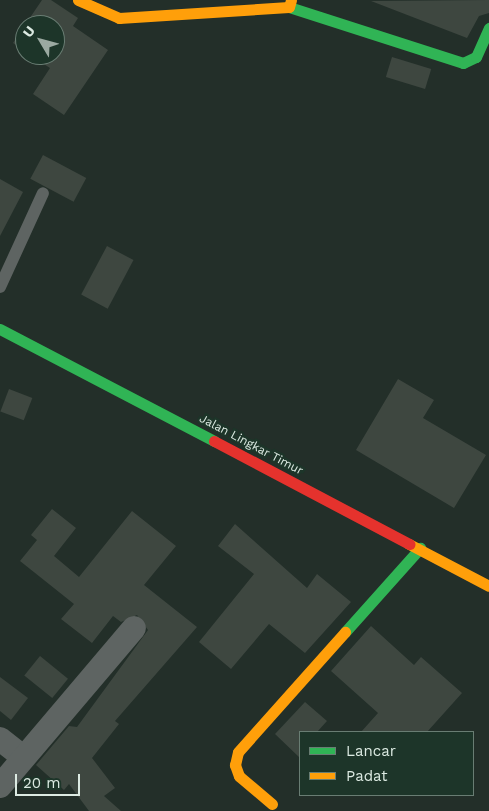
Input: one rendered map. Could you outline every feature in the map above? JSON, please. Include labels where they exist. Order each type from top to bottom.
[{"type":"main road","points":[[78,0],[119,18],[290,3],[463,62],[476,57],[489,28]]},
{"type":"main road","name":"Jalan Lingkar Timur","points":[[0,329],[420,548],[489,586]]},
{"type":"main road","points":[[272,804],[239,776],[235,765],[238,752],[420,548]]},
{"type":"street","points":[[0,786],[134,628]]},
{"type":"street","points":[[0,739],[23,757]]},
{"type":"lane","points":[[0,287],[43,193]]},
{"type":"building","points":[[42,0],[51,0],[78,18],[73,26],[108,50],[64,115],[33,94],[50,68],[45,65],[65,65],[65,15],[32,15]]},
{"type":"building","points":[[489,0],[489,13],[479,16],[467,38],[371,1]]},
{"type":"building","points":[[392,57],[431,69],[425,89],[386,77]]},
{"type":"building","points":[[43,155],[86,178],[74,202],[30,179]]},
{"type":"building","points":[[0,179],[23,192],[0,236]]},
{"type":"building","points":[[107,246],[133,260],[108,309],[81,295]]},
{"type":"building","points":[[398,379],[434,400],[423,418],[486,455],[454,508],[356,450]]},
{"type":"building","points":[[9,389],[32,398],[24,420],[0,411]]},
{"type":"building","points":[[52,509],[76,528],[54,556],[79,577],[132,511],[176,546],[144,585],[197,627],[115,721],[119,724],[92,758],[115,788],[104,796],[121,811],[89,811],[69,784],[64,790],[36,765],[69,726],[77,727],[148,630],[137,615],[121,622],[113,616],[92,643],[61,619],[74,604],[20,561],[37,540],[31,535]]},
{"type":"building","points":[[235,524],[307,588],[317,574],[351,602],[305,653],[269,624],[231,669],[199,642],[254,574],[218,546]]},
{"type":"building","points":[[371,626],[414,665],[421,657],[462,693],[428,731],[362,731],[378,713],[331,671]]},
{"type":"building","points":[[40,656],[68,679],[52,698],[24,675]]},
{"type":"building","points":[[0,677],[28,698],[11,720],[0,711]]},
{"type":"building","points":[[305,702],[327,721],[318,731],[299,731],[299,757],[275,734]]},
{"type":"traffic: fast","points":[[289,7],[463,63],[476,57],[489,28]]},
{"type":"traffic: fast","points":[[0,329],[214,441]]},
{"type":"traffic: fast","points":[[345,632],[420,548]]},
{"type":"traffic: slow","points":[[78,0],[119,18],[289,7],[291,0]]},
{"type":"traffic: slow","points":[[409,544],[489,586]]},
{"type":"traffic: slow","points":[[272,804],[239,776],[235,765],[238,752],[345,632]]},
{"type":"traffic: jam","points":[[214,441],[409,544]]}]
